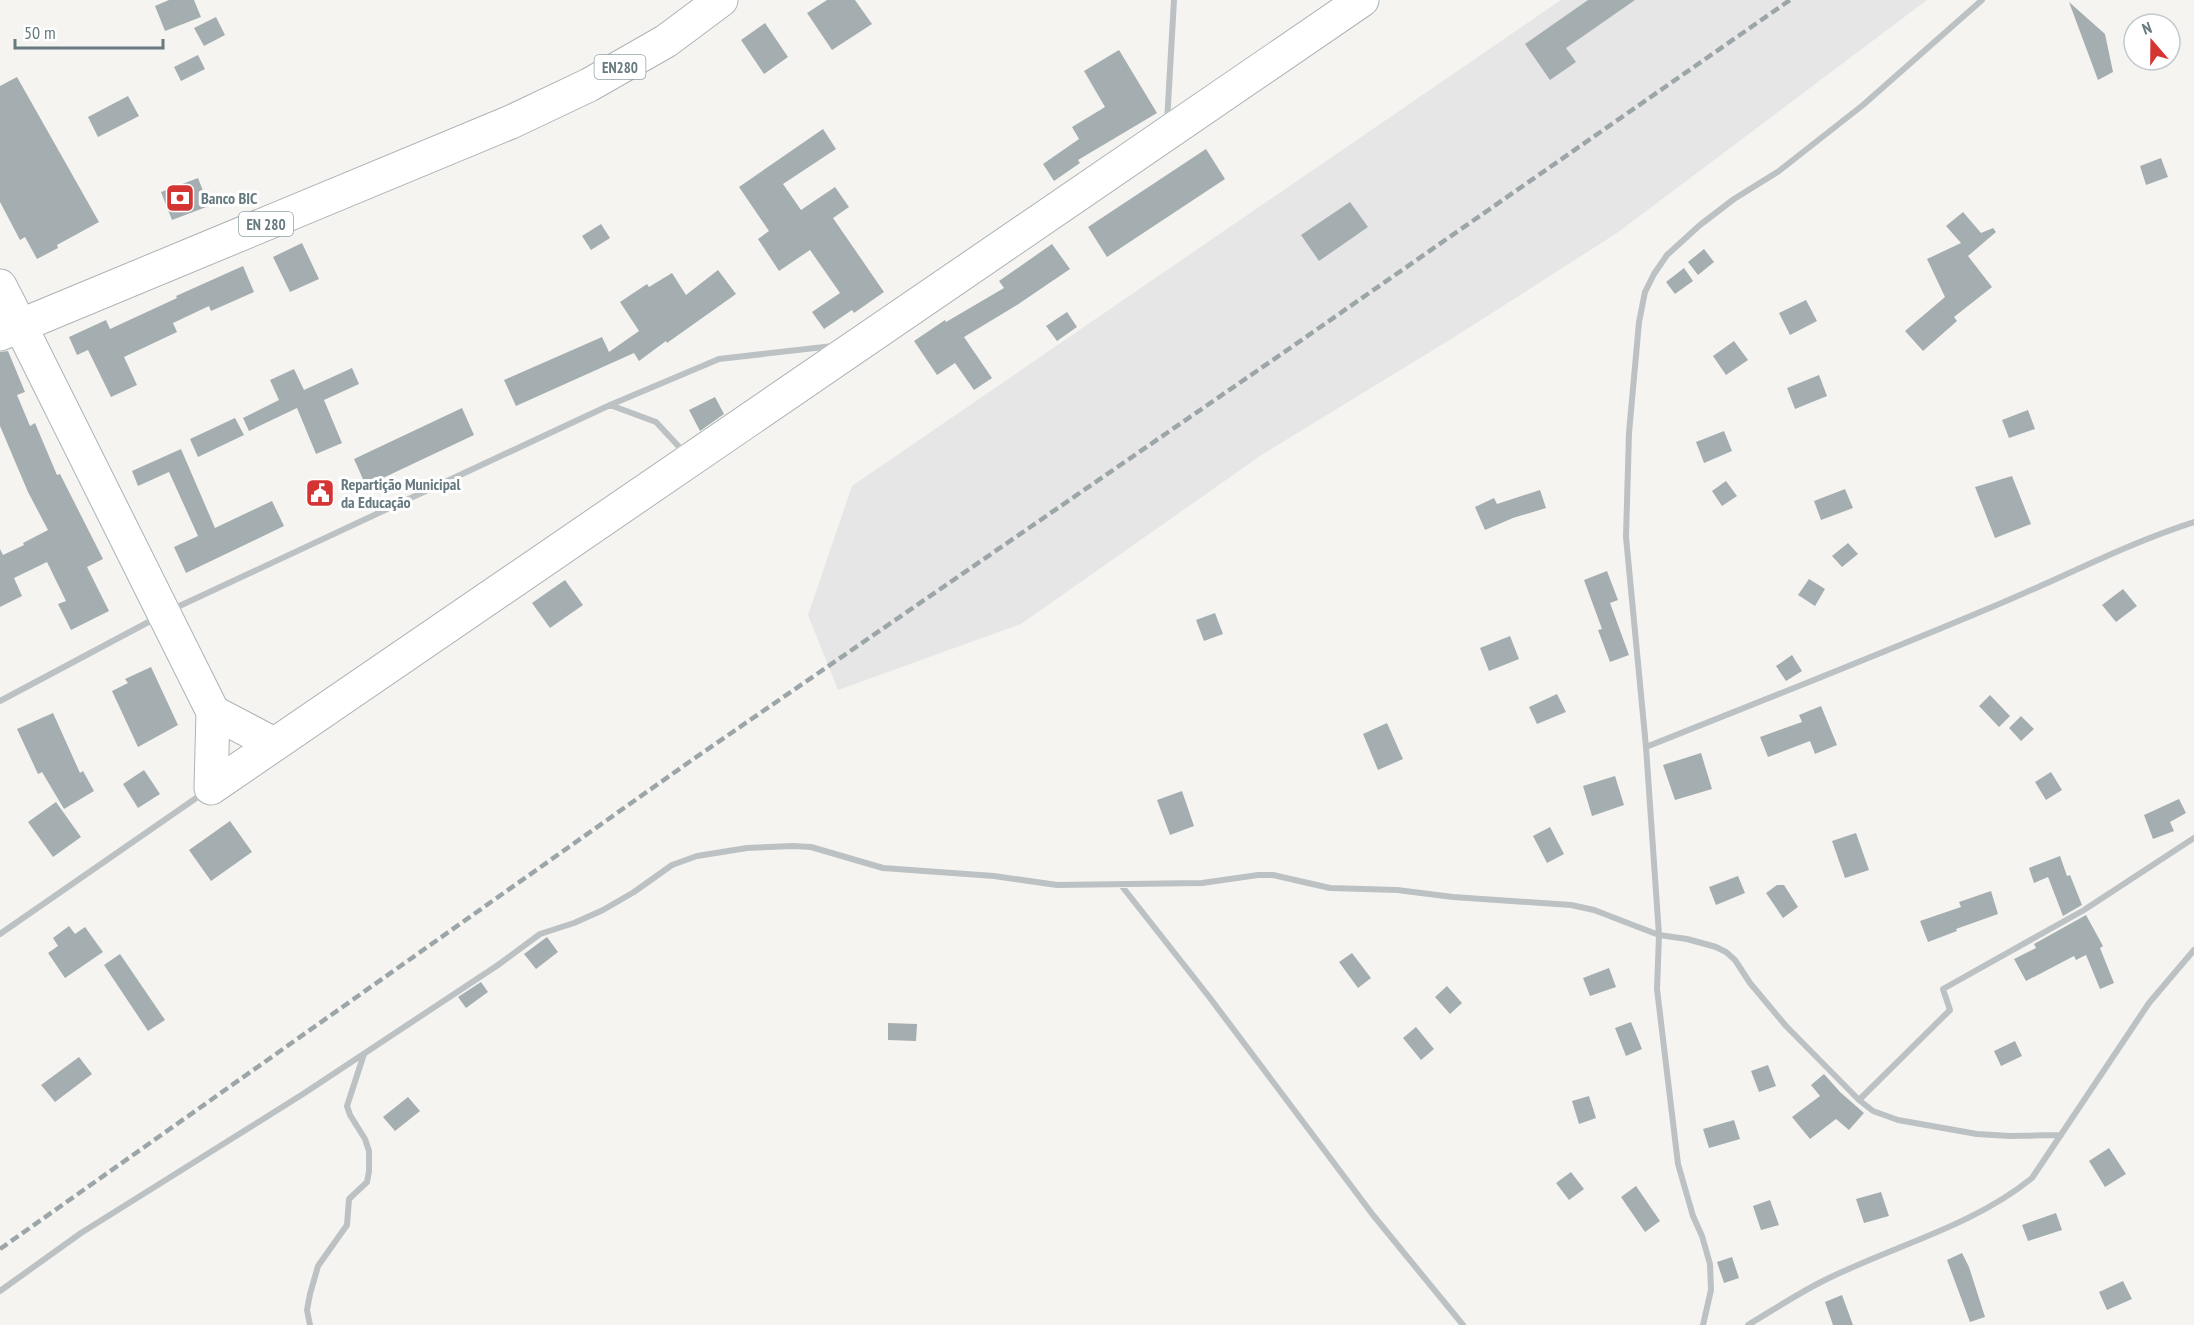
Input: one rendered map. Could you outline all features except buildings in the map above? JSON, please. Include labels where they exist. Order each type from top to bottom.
[{"type":"street","name":"EN280","points":[[511,122],[589,85],[666,41],[721,0]]},
{"type":"street","points":[[1166,134],[1174,0]]},
{"type":"street","points":[[0,934],[690,459],[849,344],[1166,134],[1362,0]]},
{"type":"street","points":[[1703,1325],[1712,1290],[1710,1264],[1678,1164],[1657,989],[1659,935],[1646,747],[1626,537],[1629,433],[1639,322],[1645,292],[1667,255],[1700,225],[1734,199],[1779,171],[1863,105],[1982,0]]},
{"type":"street","name":"EN 280","points":[[10,329],[511,122]]},
{"type":"street","points":[[0,286],[10,329],[164,613],[213,712],[211,788]]},
{"type":"street","points":[[0,701],[164,613],[610,405],[719,359],[849,344]]},
{"type":"street","points":[[610,405],[656,422],[690,459]]},
{"type":"street","points":[[1646,747],[1897,647],[2042,586],[2151,536],[2194,522]]},
{"type":"street","points":[[213,712],[274,744]]},
{"type":"street","points":[[1859,1100],[1950,1010],[1943,989],[2084,910],[2194,838]]},
{"type":"street","points":[[0,1290],[81,1233],[256,1124],[498,965],[540,934],[603,910],[634,892],[672,864],[697,856],[747,848],[811,847],[883,868],[994,876],[1057,885],[1202,883],[1273,875],[1330,888],[1397,890],[1463,898],[1571,904],[1594,910],[1659,935],[1716,946],[1726,952],[1735,960],[1750,983],[1786,1026],[1859,1100],[1873,1111],[1898,1120],[1977,1134],[2061,1135]]},
{"type":"street","points":[[1120,885],[1210,998],[1373,1215],[1463,1325]]},
{"type":"street","points":[[1748,1325],[1823,1281],[1977,1213],[2013,1193],[2032,1178],[2148,1003],[2194,950]]},
{"type":"street","points":[[310,1325],[308,1302],[318,1266],[347,1225],[349,1199],[366,1184],[369,1178],[370,1163],[365,1138],[350,1116],[348,1106],[364,1053]]},
{"type":"shaded area","points":[[1561,0],[1927,0],[1617,233],[1456,336],[1263,454],[1021,624],[838,690],[808,615],[852,486]]},
{"type":"railway","points":[[0,1249],[692,760],[1790,0]]},
{"type":"place","name":"Banco BIC","points":[[180,198]]},
{"type":"place","name":"Repartição Municipal da Educação","points":[[320,493]]}]
